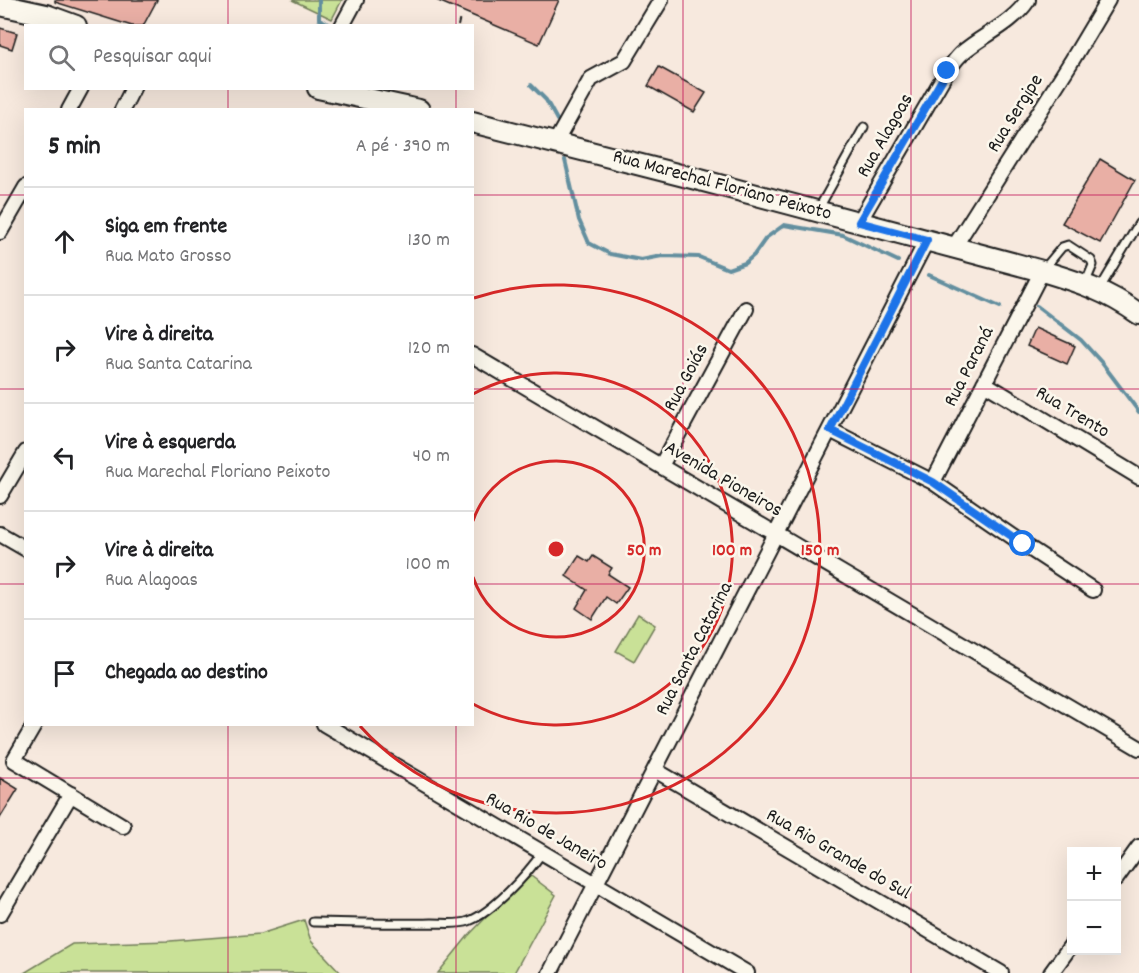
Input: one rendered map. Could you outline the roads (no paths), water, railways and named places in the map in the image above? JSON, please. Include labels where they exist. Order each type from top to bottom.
[{"type":"main road","points":[[0,5],[46,15],[71,24]]},
{"type":"main road","points":[[325,90],[410,108]]},
{"type":"main road","name":"Rua Marechal Floriano Peixoto","points":[[474,122],[1042,271],[1092,287],[1122,302],[1139,314]]},
{"type":"street","points":[[343,24],[356,0]]},
{"type":"street","points":[[555,142],[591,79],[624,61],[661,0]]},
{"type":"street","name":"Rua Alagoas","points":[[859,222],[955,60],[963,52],[1006,24],[1028,0]]},
{"type":"street","name":"Rua Sergipe","points":[[954,247],[1108,0]]},
{"type":"street","points":[[70,108],[80,90]]},
{"type":"street","points":[[123,108],[132,90]]},
{"type":"street","points":[[0,232],[24,190]]},
{"type":"street","name":"Rua Santa Catarina","points":[[550,973],[927,240]]},
{"type":"street","name":"Rua Paraná","points":[[933,482],[1042,271]]},
{"type":"street","name":"Rua Goiás","points":[[661,466],[746,309]]},
{"type":"street","name":"Avenida Pioneiros","points":[[474,356],[776,534],[1137,741]]},
{"type":"street","name":"Rua Trento","points":[[984,383],[1139,477]]},
{"type":"street","points":[[830,430],[933,482],[1093,590]]},
{"type":"street","points":[[0,496],[24,455]]},
{"type":"street","points":[[0,534],[24,548]]},
{"type":"street","points":[[33,726],[14,760],[123,826]]},
{"type":"street","name":"Rua Rio de Janeiro","points":[[327,726],[746,973]]},
{"type":"street","name":"Rua Rio Grande do Sul","points":[[655,770],[1001,973]]},
{"type":"street","points":[[0,914],[71,794]]},
{"type":"street","points":[[1121,872],[1139,847]]},
{"type":"street","points":[[1051,973],[1067,950]]},
{"type":"lane","points":[[817,211],[864,127]]},
{"type":"lane","points":[[1092,287],[1139,223]]},
{"type":"lane","points":[[1042,271],[1062,247],[1068,245],[1093,263],[1092,287]]},
{"type":"lane","points":[[313,922],[399,924],[467,922],[485,913],[501,899],[542,852]]},
{"type":"waterway","points":[[319,0],[319,19],[329,24]]},
{"type":"waterway","points":[[531,85],[546,100],[557,120]]},
{"type":"waterway","points":[[565,160],[579,220],[589,243],[610,254],[641,260],[662,256],[699,257],[728,269],[745,263],[766,238],[784,225],[843,235],[898,261]]},
{"type":"waterway","points":[[929,275],[1000,307]]},
{"type":"waterway","points":[[1037,306],[1081,340],[1102,363],[1139,412]]}]
